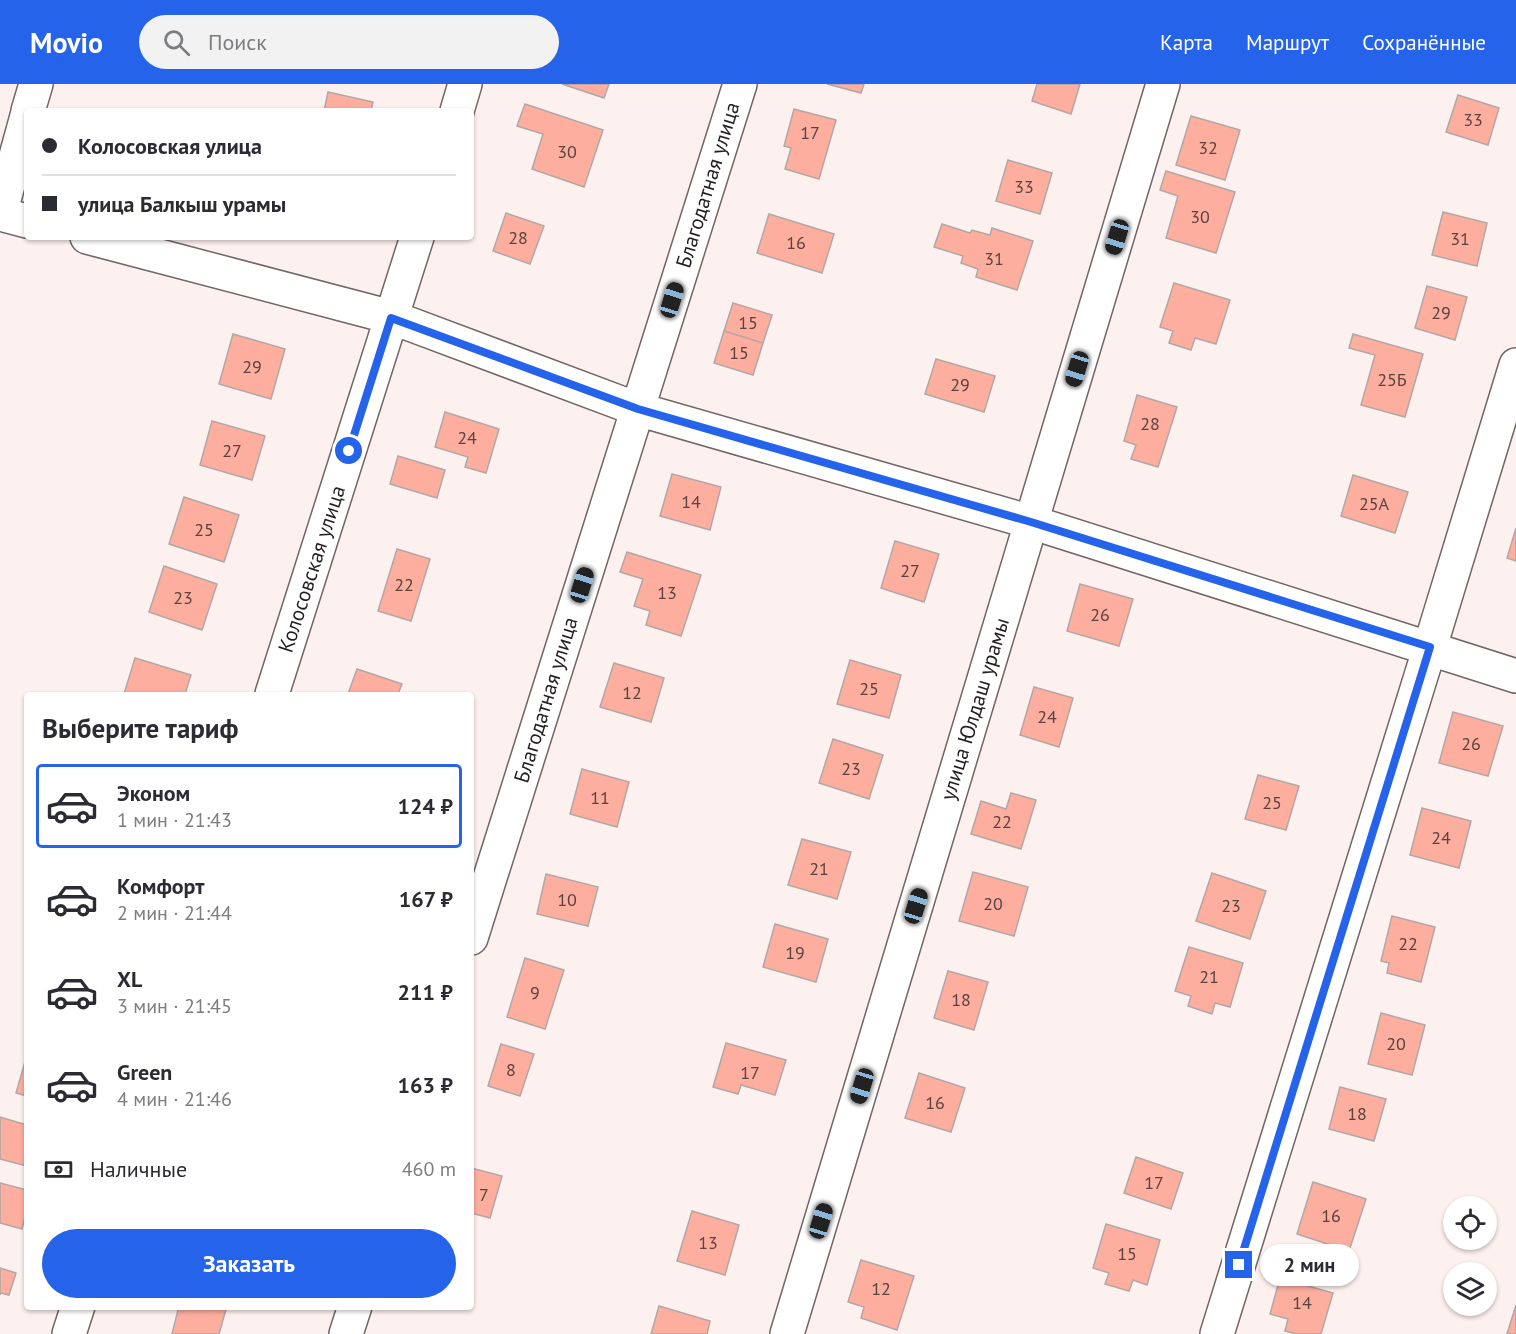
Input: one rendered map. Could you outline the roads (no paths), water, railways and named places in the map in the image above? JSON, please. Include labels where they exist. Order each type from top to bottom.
[{"type":"street","points":[[29,108],[36,84]]},
{"type":"street","points":[[458,108],[465,84]]},
{"type":"street","name":"Благодатная улица","points":[[474,928],[740,84]]},
{"type":"street","name":"улица Юлдаш урамы","points":[[787,1334],[1163,84]]},
{"type":"street","points":[[24,127],[0,214],[24,220]]},
{"type":"street","points":[[98,240],[391,318],[638,409],[1031,522],[1516,676]]},
{"type":"street","name":"Колосовская улица","points":[[273,692],[416,240]]},
{"type":"street","points":[[1217,1334],[1516,364]]},
{"type":"street","points":[[69,1334],[77,1310]]},
{"type":"street","points":[[346,1334],[354,1310]]}]
